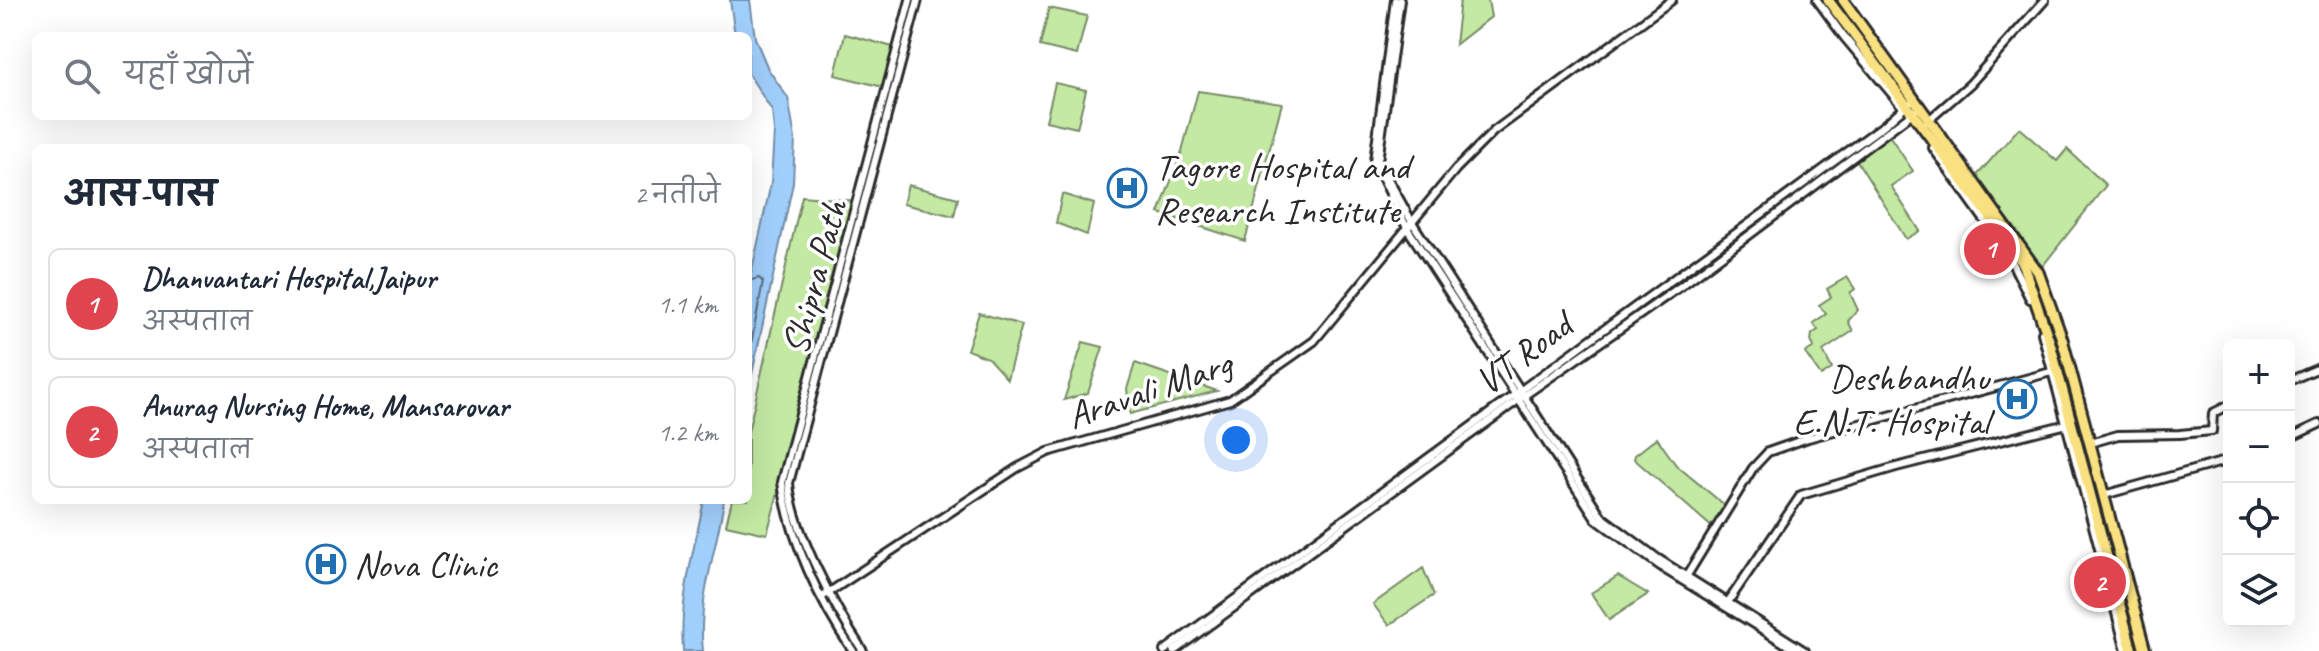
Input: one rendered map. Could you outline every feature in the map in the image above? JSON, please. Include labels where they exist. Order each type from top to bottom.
[{"type":"highway","points":[[1828,0],[1911,107],[1931,120],[2038,272],[2062,339],[2145,651]]},
{"type":"highway","points":[[1843,0],[1922,126],[2023,265],[2059,374],[2129,651]]},
{"type":"street","name":"Shipra Path","points":[[853,651],[791,523],[783,493],[783,473],[910,0]]},
{"type":"street","name":"Shipra Path","points":[[863,651],[826,595],[793,507],[789,475],[918,0]]},
{"type":"street","points":[[1398,0],[1378,161],[1409,225],[1602,517],[1657,558],[1797,651]]},
{"type":"street","name":"Aravali Marg","points":[[826,595],[999,480],[1048,452],[1230,400],[1247,389],[1314,341],[1456,169],[1494,131],[1672,0]]},
{"type":"street","points":[[1817,0],[1844,37],[1911,107],[2015,268],[2038,319],[2129,651]]},
{"type":"street","points":[[1922,126],[1970,84],[2045,0]]},
{"type":"street","name":"VT Road","points":[[1174,651],[1521,394],[1681,286],[1911,107]]},
{"type":"street","points":[[2295,378],[2319,368]]},
{"type":"street","points":[[1686,577],[1752,470],[1772,450],[1846,426],[2051,372]]},
{"type":"street","points":[[1521,394],[1597,520],[1667,571],[1805,651]]},
{"type":"street","points":[[2090,443],[2118,435],[2212,431],[2213,413],[2223,408]]},
{"type":"street","points":[[1726,604],[1801,495],[2067,424]]},
{"type":"street","points":[[2295,435],[2319,424]]},
{"type":"street","name":"VT Road","points":[[1164,651],[1449,447]]},
{"type":"street","points":[[2104,495],[2223,462]]},
{"type":"green space","points":[[1460,0],[1488,0],[1491,17],[1455,45]]},
{"type":"green space","points":[[1049,8],[1087,16],[1077,55],[1040,46]]},
{"type":"green space","points":[[845,34],[893,47],[883,87],[835,75]]},
{"type":"green space","points":[[1055,83],[1086,90],[1077,128],[1046,121]]},
{"type":"green space","points":[[1198,91],[1282,103],[1245,241],[1159,213],[1182,151]]},
{"type":"green space","points":[[2019,128],[2057,161],[2067,149],[2106,185],[2038,272],[1973,180]]},
{"type":"green space","points":[[1887,132],[1913,171],[1891,186],[1920,231],[1906,239],[1854,156]]},
{"type":"green space","points":[[908,185],[958,198],[954,216],[903,204]]},
{"type":"green space","points":[[1062,194],[1094,204],[1087,235],[1056,223]]},
{"type":"green space","points":[[802,196],[856,201],[767,534],[726,525],[731,504],[752,504],[752,415]]},
{"type":"green space","points":[[1847,277],[1855,289],[1850,293],[1858,310],[1848,321],[1853,331],[1823,351],[1832,369],[1821,376],[1805,353],[1814,347],[1812,334],[1818,330],[1813,323],[1826,314],[1819,305],[1831,297],[1827,289]]},
{"type":"green space","points":[[979,313],[1022,325],[1007,379],[988,358],[967,350]]},
{"type":"green space","points":[[1083,342],[1103,347],[1088,393],[1064,400]]},
{"type":"green space","points":[[1135,363],[1217,391],[1130,414],[1127,389]]},
{"type":"green space","points":[[1657,438],[1676,465],[1728,508],[1715,530],[1634,459]]},
{"type":"green space","points":[[1423,568],[1434,595],[1389,625],[1373,604]]},
{"type":"green space","points":[[1618,576],[1648,594],[1609,620],[1591,593]]},
{"type":"water","points":[[730,0],[750,0],[755,38],[768,69],[788,98],[795,138],[793,183],[752,374],[752,270],[771,183],[774,132],[772,111],[752,79],[752,32],[734,32]]},
{"type":"water","points":[[703,504],[723,504],[705,594],[703,651],[683,651],[683,613]]},
{"type":"place","name":"Tagore Hospital and Research Institute","points":[[1127,188]]},
{"type":"place","name":"Dhanvantari Hospital,Jaipur","points":[[1990,249]]},
{"type":"place","name":"Deshbandhu E.N.T. Hospital","points":[[2017,399]]},
{"type":"place","name":"Nova Clinic","points":[[326,564]]},
{"type":"place","name":"Anurag Nursing Home, Mansarovar","points":[[2100,582]]}]
